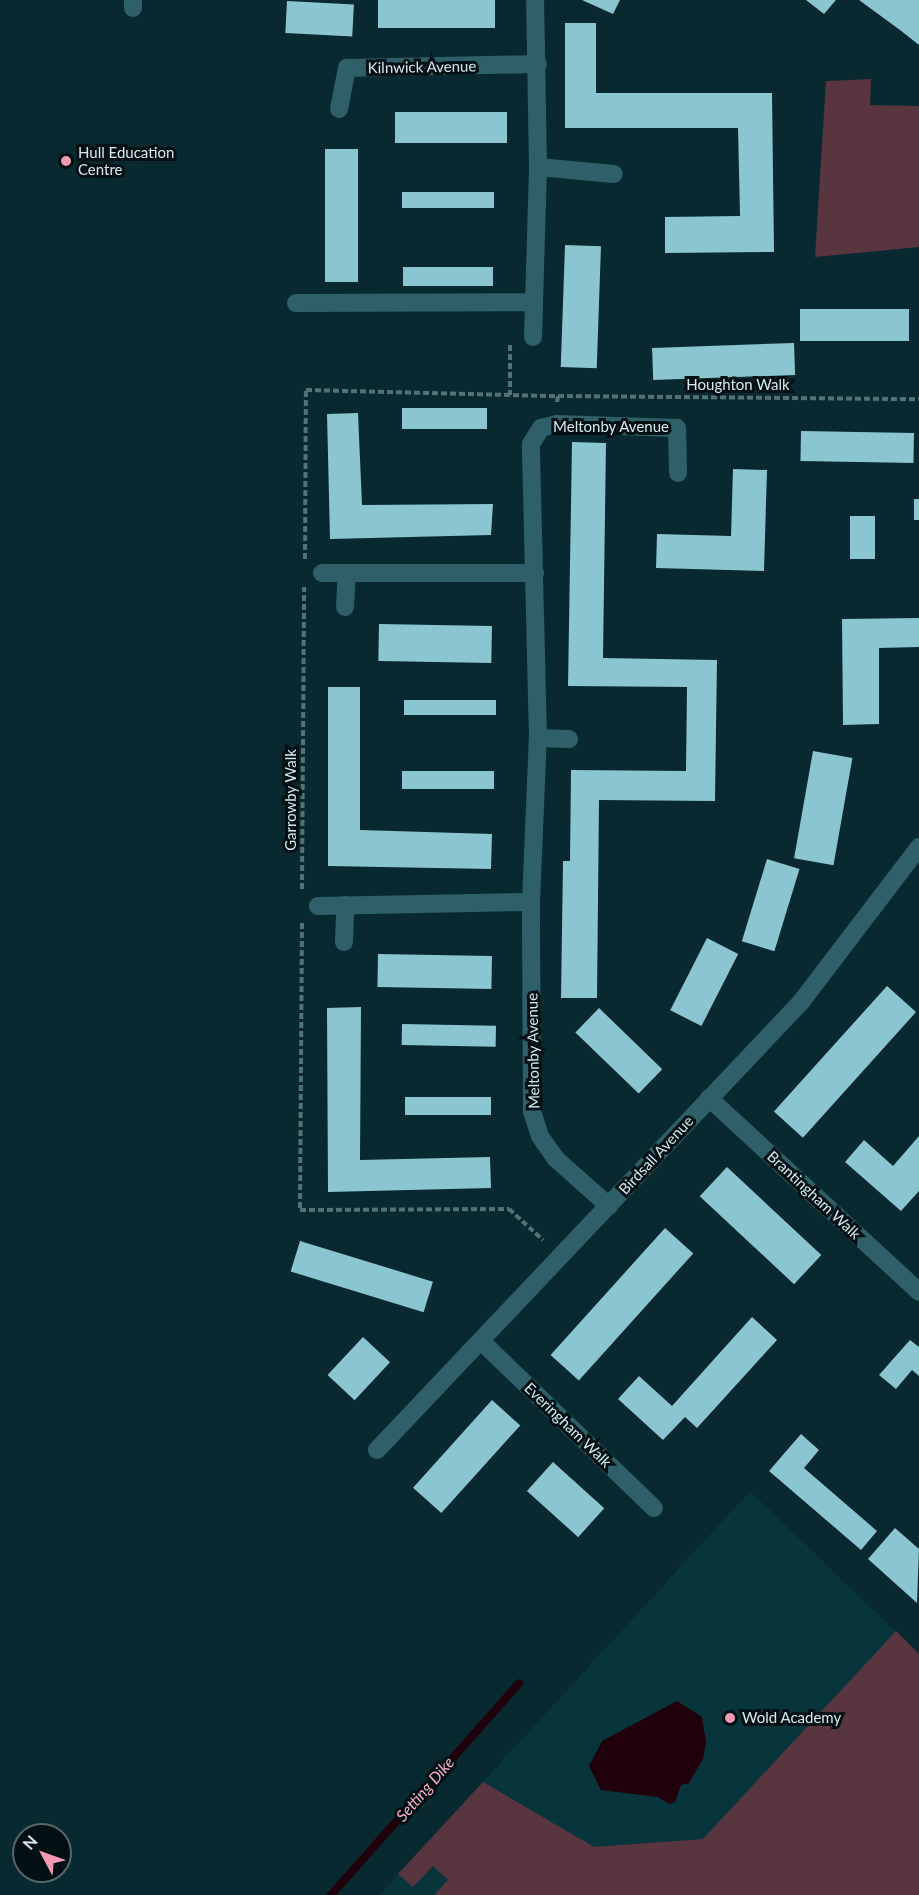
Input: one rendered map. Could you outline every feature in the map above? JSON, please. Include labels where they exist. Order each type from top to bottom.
[{"type":"street","points":[[533,337],[538,64],[535,0]]},
{"type":"street","name":"Kilnwick Avenue","points":[[339,109],[347,68],[538,64]]},
{"type":"street","points":[[537,167],[614,174]]},
{"type":"street","points":[[296,303],[533,302]]},
{"type":"street","name":"Meltonby Avenue","points":[[609,1206],[556,1159],[540,1137],[532,1111],[531,902],[538,738],[531,444],[541,428],[557,424],[677,428],[678,473]]},
{"type":"street","points":[[322,573],[535,573]]},
{"type":"street","points":[[345,607],[347,574]]},
{"type":"street","points":[[538,738],[569,739]]},
{"type":"street","name":"Birdsall Avenue","points":[[377,1450],[482,1342],[801,1002],[919,847]]},
{"type":"street","points":[[310,911],[345,905],[531,902]]},
{"type":"street","points":[[344,942],[345,905]]},
{"type":"street","name":"Brantingham Walk","points":[[709,1098],[919,1292]]},
{"type":"street","name":"Everingham Walk","points":[[482,1342],[654,1508]]},
{"type":"path","points":[[510,395],[510,336],[533,337]]},
{"type":"path","points":[[304,562],[306,390],[558,396],[557,424]]},
{"type":"path","name":"Houghton Walk","points":[[558,396],[919,399]]},
{"type":"path","name":"Garrowby Walk","points":[[302,892],[304,585]]},
{"type":"path","points":[[310,911],[300,1210],[509,1209],[561,1258]]},
{"type":"shaded area","points":[[871,79],[870,105],[919,106],[919,247],[815,257],[826,81]]},
{"type":"shaded area","name":"Wold Academy","points":[[750,1491],[919,1654],[919,1895],[379,1895]]},
{"type":"shaded area","points":[[896,1631],[919,1654],[919,1895],[434,1895],[448,1880],[433,1866],[413,1887],[398,1874],[483,1782],[594,1847],[703,1839]]},
{"type":"shaded area","points":[[677,1701],[702,1717],[706,1742],[703,1759],[689,1783],[681,1785],[675,1802],[669,1804],[658,1797],[601,1790],[589,1766],[602,1741]]},
{"type":"building","points":[[378,0],[495,0],[495,28],[378,28]]},
{"type":"building","points":[[582,0],[620,0],[613,14]]},
{"type":"building","points":[[806,0],[836,0],[824,14]]},
{"type":"building","points":[[859,0],[919,0],[919,45],[900,30]]},
{"type":"building","points":[[287,1],[354,5],[352,36],[285,33]]},
{"type":"building","points":[[565,23],[596,23],[596,93],[772,93],[774,252],[665,253],[665,217],[740,216],[738,128],[565,128]]},
{"type":"building","points":[[395,112],[507,112],[507,143],[395,143]]},
{"type":"building","points":[[325,149],[358,149],[358,282],[325,282]]},
{"type":"building","points":[[402,192],[494,192],[494,208],[402,208]]},
{"type":"building","points":[[565,245],[601,246],[597,368],[561,367]]},
{"type":"building","points":[[403,267],[493,267],[493,286],[403,286]]},
{"type":"building","points":[[800,309],[909,309],[909,341],[800,341]]},
{"type":"building","points":[[794,343],[795,375],[653,380],[652,348]]},
{"type":"building","points":[[402,408],[487,408],[487,429],[402,429]]},
{"type":"building","points":[[358,413],[362,505],[493,504],[491,535],[330,539],[327,414]]},
{"type":"building","points":[[801,431],[914,433],[913,463],[800,461]]},
{"type":"building","points":[[572,442],[606,443],[603,658],[717,660],[715,801],[599,800],[597,998],[561,998],[563,861],[570,861],[571,770],[686,771],[687,687],[568,686]]},
{"type":"building","points":[[733,469],[767,470],[764,571],[656,568],[657,534],[731,536]]},
{"type":"building","points":[[914,499],[919,499],[919,520],[914,520]]},
{"type":"building","points":[[850,516],[875,516],[875,559],[850,559]]},
{"type":"building","points":[[919,618],[919,647],[879,648],[879,724],[843,725],[842,619]]},
{"type":"building","points":[[379,624],[492,626],[491,663],[378,661]]},
{"type":"building","points":[[328,687],[360,687],[360,830],[492,834],[491,869],[328,866]]},
{"type":"building","points":[[404,700],[496,700],[496,715],[404,715]]},
{"type":"building","points":[[813,751],[852,758],[833,865],[794,858]]},
{"type":"building","points":[[402,771],[494,771],[494,789],[402,789]]},
{"type":"building","points":[[767,859],[800,869],[774,951],[742,941]]},
{"type":"building","points":[[707,938],[738,954],[701,1026],[670,1010]]},
{"type":"building","points":[[378,954],[492,956],[491,989],[377,987]]},
{"type":"building","points":[[887,986],[916,1012],[803,1138],[774,1112]]},
{"type":"building","points":[[361,1007],[360,1160],[490,1157],[491,1188],[328,1192],[327,1008]]},
{"type":"building","points":[[599,1008],[662,1069],[639,1094],[575,1032]]},
{"type":"building","points":[[402,1024],[496,1026],[496,1047],[402,1045]]},
{"type":"building","points":[[405,1097],[491,1097],[491,1115],[405,1115]]},
{"type":"building","points":[[919,1136],[919,1191],[901,1211],[845,1162],[864,1140],[893,1166]]},
{"type":"building","points":[[727,1167],[821,1255],[794,1284],[700,1196]]},
{"type":"building","points":[[665,1228],[693,1253],[579,1381],[551,1355]]},
{"type":"building","points":[[300,1241],[433,1282],[424,1312],[291,1272]]},
{"type":"building","points":[[752,1317],[777,1340],[697,1428],[685,1417],[663,1440],[618,1399],[639,1376],[672,1406]]},
{"type":"building","points":[[363,1337],[390,1362],[355,1400],[328,1375]]},
{"type":"building","points":[[910,1340],[919,1347],[919,1376],[912,1370],[896,1389],[879,1375]]},
{"type":"building","points":[[492,1400],[520,1425],[441,1513],[413,1488]]},
{"type":"building","points":[[801,1434],[819,1450],[804,1468],[877,1531],[861,1550],[769,1471]]},
{"type":"building","points":[[553,1462],[604,1508],[578,1537],[527,1491]]},
{"type":"building","points":[[895,1528],[919,1549],[917,1603],[868,1559]]},
{"type":"waterway","name":"Setting Dike","points":[[331,1895],[519,1683]]},
{"type":"place","name":"Hull Education Centre","points":[[66,161]]},
{"type":"place","name":"Wold Academy","points":[[730,1718]]}]
